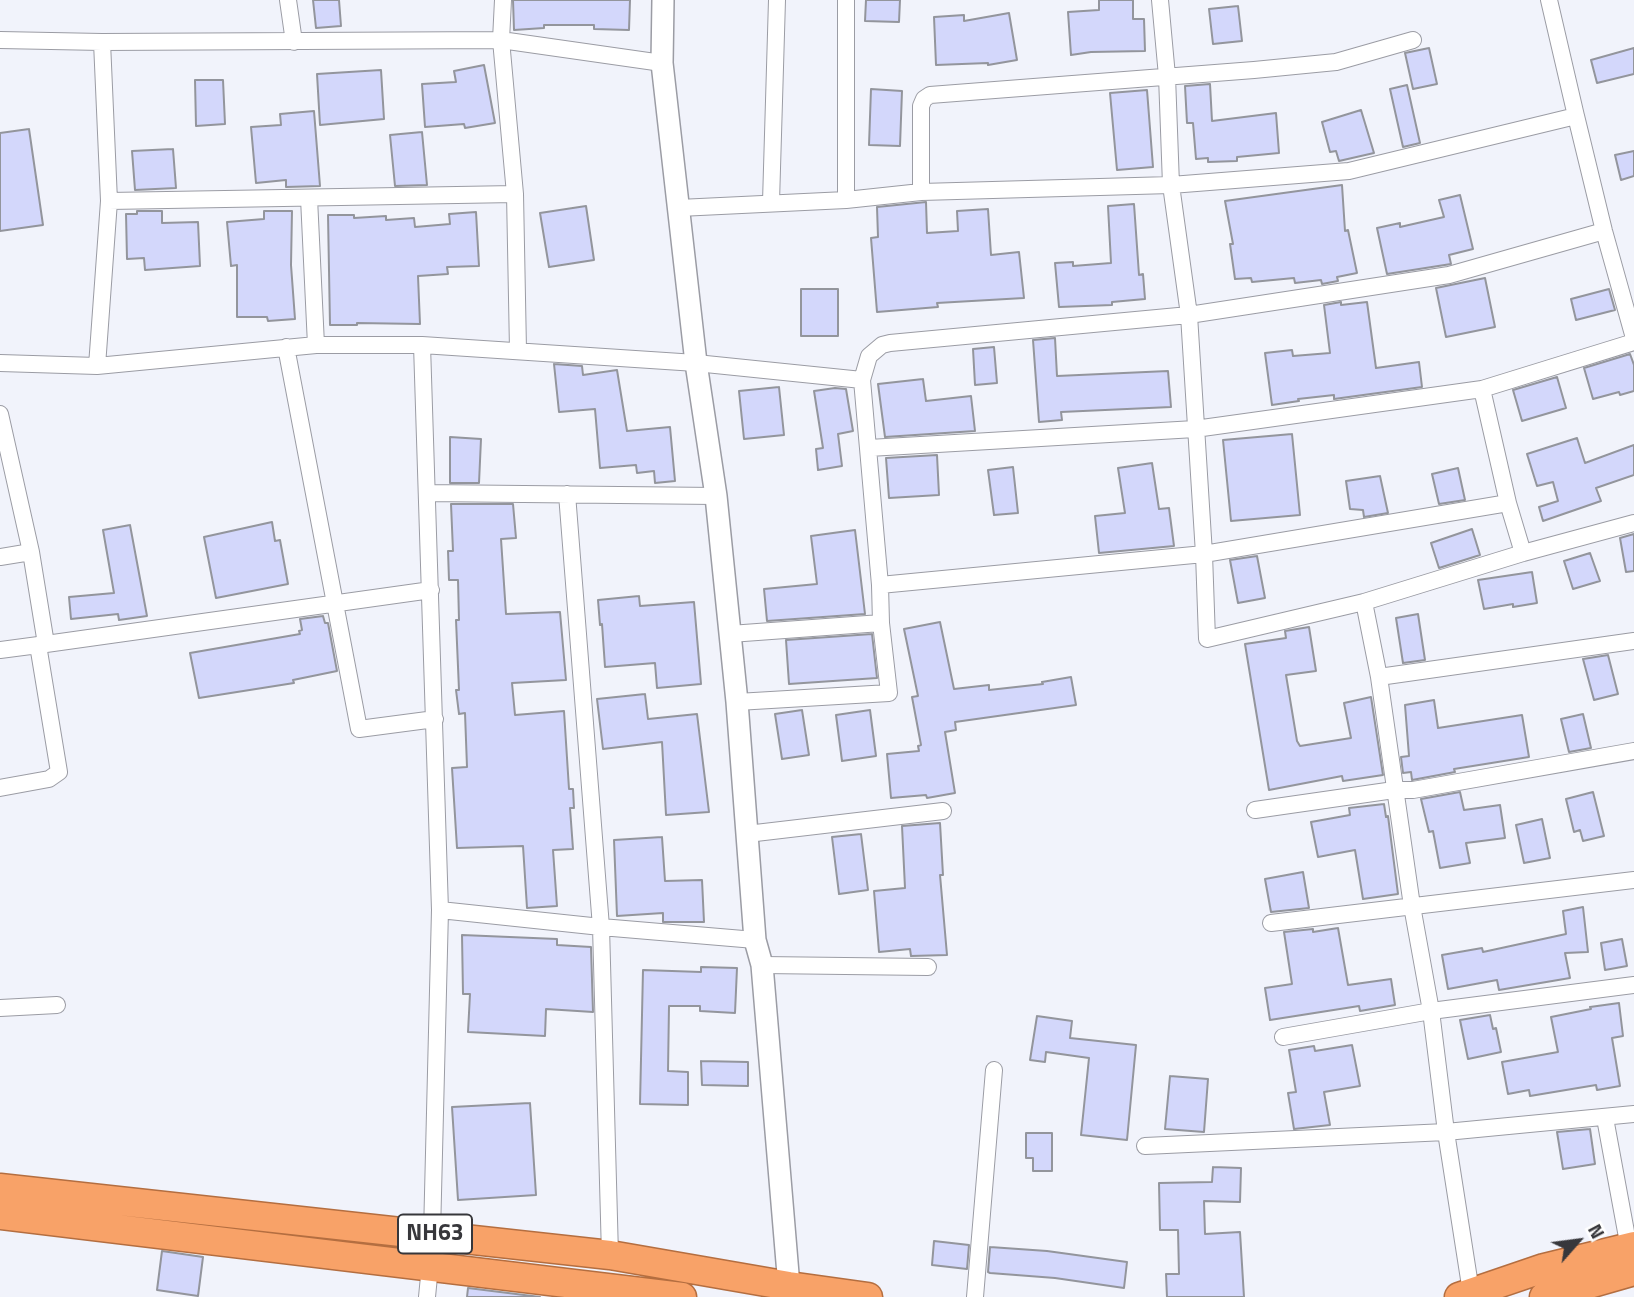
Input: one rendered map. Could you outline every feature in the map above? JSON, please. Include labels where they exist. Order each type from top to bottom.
[{"type":"highway","name":"NH63","points":[[0,1188],[610,1255],[868,1297]]},
{"type":"highway","name":"NH63","points":[[0,1215],[430,1266],[524,1288],[682,1297]]},
{"type":"highway","points":[[1465,1294],[1544,1268],[1632,1255]]},
{"type":"highway","points":[[1555,1295],[1632,1255]]},
{"type":"street","points":[[288,0],[294,42]]},
{"type":"street","points":[[503,0],[501,40],[515,194],[517,350]]},
{"type":"street","points":[[663,0],[662,63],[696,363],[716,496],[737,702],[755,940],[762,965],[789,1286]]},
{"type":"street","points":[[771,202],[778,0]]},
{"type":"street","points":[[846,0],[846,200]]},
{"type":"street","points":[[1160,0],[1167,76],[1171,185],[1189,315],[1207,639],[1364,602],[1523,553],[1634,523]]},
{"type":"street","points":[[869,448],[1195,429],[1482,389],[1634,340],[1604,231],[1549,0]]},
{"type":"street","points":[[0,40],[501,40],[662,63]]},
{"type":"street","points":[[921,191],[921,106],[924,99],[930,95],[1336,62],[1413,40]]},
{"type":"street","points":[[97,366],[109,201],[103,42]]},
{"type":"street","points":[[679,208],[846,200],[921,191],[1171,185],[1349,171],[1576,116]]},
{"type":"street","points":[[109,201],[515,194]]},
{"type":"street","points":[[309,198],[316,345]]},
{"type":"street","points":[[737,702],[889,694],[862,380],[869,356],[882,345],[1189,315],[1449,275],[1604,231]]},
{"type":"street","points":[[0,363],[97,366],[316,345],[422,345],[696,363],[862,380]]},
{"type":"street","points":[[422,345],[440,910],[432,1234]]},
{"type":"street","points":[[286,347],[359,729],[435,719]]},
{"type":"street","points":[[1482,389],[1508,503],[1523,553]]},
{"type":"street","points":[[0,414],[31,552],[60,772],[49,779],[0,788]]},
{"type":"street","points":[[427,493],[716,496]]},
{"type":"street","points":[[567,494],[601,927],[610,1255]]},
{"type":"street","points":[[880,585],[1204,554],[1508,503]]},
{"type":"street","points":[[0,556],[31,552]]},
{"type":"street","points":[[0,650],[431,590]]},
{"type":"street","points":[[1364,602],[1379,677],[1412,906],[1432,1011],[1465,1294]]},
{"type":"street","points":[[730,634],[881,623]]},
{"type":"street","points":[[1379,677],[1634,641]]},
{"type":"street","points":[[1255,810],[1394,790],[1413,790],[1634,751]]},
{"type":"street","points":[[747,834],[943,811]]},
{"type":"street","points":[[1271,923],[1634,880]]},
{"type":"street","points":[[440,910],[755,940]]},
{"type":"street","points":[[762,965],[928,967]]},
{"type":"street","points":[[1283,1037],[1432,1011],[1634,985]]},
{"type":"street","points":[[0,1008],[57,1005]]},
{"type":"street","points":[[975,1297],[994,1070]]},
{"type":"street","points":[[1145,1146],[1446,1132],[1634,1114]]},
{"type":"street","points":[[1605,1118],[1632,1255]]},
{"type":"street","points":[[426,1297],[430,1266]]},
{"type":"building","points":[[313,0],[339,0],[341,26],[316,28]]},
{"type":"building","points":[[513,0],[630,0],[629,30],[594,29],[594,25],[544,25],[544,28],[514,30]]},
{"type":"building","points":[[866,0],[900,0],[899,22],[865,21]]},
{"type":"building","points":[[1099,0],[1133,0],[1133,19],[1144,19],[1145,51],[1071,55],[1068,12],[1099,10]]},
{"type":"building","points":[[1238,6],[1242,41],[1213,44],[1209,9]]},
{"type":"building","points":[[1009,13],[1017,60],[988,65],[936,65],[934,17],[964,15],[964,21]]},
{"type":"building","points":[[1429,48],[1437,84],[1413,89],[1405,53]]},
{"type":"building","points":[[1634,48],[1634,74],[1597,83],[1591,60]]},
{"type":"building","points":[[484,65],[495,123],[465,128],[464,124],[425,127],[422,84],[456,82],[454,71]]},
{"type":"building","points":[[381,70],[384,119],[320,125],[317,74]]},
{"type":"building","points":[[195,80],[223,80],[225,124],[196,126]]},
{"type":"building","points":[[1210,84],[1212,121],[1276,113],[1279,153],[1237,157],[1237,161],[1208,162],[1208,158],[1196,159],[1193,123],[1187,123],[1185,86]]},
{"type":"building","points":[[1407,85],[1420,143],[1403,147],[1390,89]]},
{"type":"building","points":[[871,89],[902,91],[900,146],[869,145]]},
{"type":"building","points":[[1147,90],[1153,167],[1117,170],[1110,93]]},
{"type":"building","points":[[1361,110],[1374,153],[1339,161],[1336,151],[1330,152],[1322,122]]},
{"type":"building","points":[[314,111],[320,186],[286,187],[286,180],[256,183],[251,127],[281,125],[280,114]]},
{"type":"building","points":[[29,129],[43,225],[0,231],[0,133]]},
{"type":"building","points":[[422,132],[427,185],[395,186],[390,135]]},
{"type":"building","points":[[173,149],[176,188],[135,190],[132,151]]},
{"type":"building","points":[[1634,151],[1634,176],[1621,180],[1615,155]]},
{"type":"building","points":[[1342,185],[1345,231],[1348,230],[1357,273],[1337,277],[1338,281],[1322,284],[1321,280],[1295,283],[1294,278],[1252,282],[1251,278],[1235,279],[1230,244],[1233,244],[1225,201]]},
{"type":"building","points":[[1460,195],[1473,249],[1449,255],[1451,264],[1387,274],[1377,228],[1400,223],[1400,227],[1444,217],[1439,200]]},
{"type":"building","points":[[926,202],[927,233],[958,231],[957,211],[988,209],[991,255],[1019,252],[1024,298],[937,303],[938,307],[877,312],[871,238],[878,237],[877,207]]},
{"type":"building","points":[[1134,204],[1139,275],[1143,274],[1145,299],[1112,302],[1112,305],[1059,307],[1055,263],[1073,262],[1073,266],[1111,263],[1108,206]]},
{"type":"building","points":[[586,206],[594,260],[549,267],[540,213]]},
{"type":"building","points":[[137,211],[162,211],[162,223],[198,222],[200,266],[145,270],[144,258],[127,259],[126,214],[137,214]]},
{"type":"building","points":[[264,211],[292,211],[291,265],[295,319],[268,321],[267,317],[237,317],[237,265],[231,266],[227,222],[264,219]]},
{"type":"building","points":[[476,212],[479,266],[447,267],[448,274],[418,276],[420,324],[330,325],[328,215],[354,215],[354,218],[386,216],[386,220],[414,218],[415,227],[450,224],[449,214]]},
{"type":"building","points":[[1485,278],[1495,327],[1446,337],[1436,288]]},
{"type":"building","points":[[801,289],[838,289],[838,336],[801,336]]},
{"type":"building","points":[[1609,289],[1615,310],[1576,320],[1571,299]]},
{"type":"building","points":[[1341,302],[1341,305],[1367,302],[1376,368],[1419,362],[1422,387],[1334,399],[1334,395],[1298,399],[1299,401],[1272,405],[1265,353],[1292,350],[1293,356],[1330,353],[1324,305]]},
{"type":"building","points":[[1055,338],[1057,376],[1168,371],[1171,407],[1061,412],[1062,420],[1039,422],[1033,340]]},
{"type":"building","points":[[994,347],[997,383],[975,385],[973,349]]},
{"type":"building","points":[[1630,354],[1634,365],[1634,391],[1593,399],[1584,368]]},
{"type":"building","points":[[554,364],[582,366],[583,375],[617,370],[627,431],[670,427],[675,481],[655,483],[654,471],[637,473],[636,465],[600,468],[595,409],[559,412]]},
{"type":"building","points":[[1557,377],[1566,408],[1522,421],[1513,390]]},
{"type":"building","points":[[923,379],[926,401],[971,396],[975,431],[885,437],[878,384]]},
{"type":"building","points":[[779,387],[784,435],[744,439],[739,391]]},
{"type":"building","points":[[846,389],[853,431],[838,434],[842,466],[818,470],[816,449],[823,448],[814,391]]},
{"type":"building","points":[[1292,434],[1300,515],[1231,521],[1223,440]]},
{"type":"building","points":[[450,437],[481,439],[479,483],[450,483]]},
{"type":"building","points":[[1577,438],[1585,463],[1634,445],[1634,475],[1596,488],[1601,501],[1543,521],[1539,507],[1558,501],[1553,482],[1537,486],[1527,454]]},
{"type":"building","points":[[937,455],[939,495],[889,498],[886,458]]},
{"type":"building","points":[[1152,463],[1159,509],[1169,508],[1174,546],[1099,553],[1095,516],[1125,513],[1118,468]]},
{"type":"building","points":[[1013,467],[1018,513],[994,515],[988,470]]},
{"type":"building","points":[[1458,468],[1465,500],[1439,504],[1432,474]]},
{"type":"building","points":[[1380,476],[1388,513],[1364,517],[1363,510],[1350,509],[1346,481]]},
{"type":"building","points":[[451,504],[513,504],[516,538],[501,539],[506,614],[560,612],[566,680],[512,683],[515,715],[564,711],[569,789],[573,789],[574,808],[570,808],[573,849],[553,850],[557,906],[527,908],[523,846],[457,848],[452,768],[467,767],[465,713],[459,714],[456,690],[459,690],[456,620],[459,620],[458,580],[449,580],[448,551],[453,551]]},
{"type":"building","points":[[272,522],[275,541],[280,540],[288,584],[216,598],[204,537]]},
{"type":"building","points":[[130,525],[147,616],[119,620],[118,614],[71,619],[69,597],[114,593],[103,530]]},
{"type":"building","points":[[1472,529],[1480,555],[1439,568],[1431,543]]},
{"type":"building","points":[[855,530],[865,614],[767,621],[764,589],[817,584],[811,536]]},
{"type":"building","points":[[1634,534],[1634,571],[1626,572],[1620,538]]},
{"type":"building","points":[[1590,553],[1600,581],[1573,589],[1564,561]]},
{"type":"building","points":[[1257,556],[1265,598],[1238,603],[1230,560]]},
{"type":"building","points":[[1532,572],[1537,603],[1484,609],[1478,580]]},
{"type":"building","points":[[639,596],[640,606],[694,602],[701,684],[657,688],[655,663],[605,667],[598,600]]},
{"type":"building","points":[[1418,614],[1425,660],[1403,663],[1396,618]]},
{"type":"building","points":[[323,616],[325,623],[328,623],[337,671],[293,680],[294,683],[199,698],[190,653],[300,634],[300,619]]},
{"type":"building","points":[[940,622],[954,689],[989,685],[989,690],[1043,684],[1042,682],[1071,677],[1076,705],[955,722],[956,730],[945,732],[955,793],[927,798],[926,795],[891,798],[887,754],[919,751],[918,746],[921,745],[912,697],[918,696],[904,629]]},
{"type":"building","points":[[1309,627],[1316,671],[1286,675],[1297,741],[1300,746],[1351,738],[1344,703],[1371,697],[1383,775],[1343,781],[1342,776],[1269,790],[1245,644],[1286,638],[1285,631]]},
{"type":"building","points":[[872,634],[877,678],[789,684],[786,640]]},
{"type":"building","points":[[1608,655],[1618,694],[1594,700],[1583,659]]},
{"type":"building","points":[[645,694],[648,719],[697,714],[709,812],[666,815],[662,742],[603,749],[597,699]]},
{"type":"building","points":[[1434,700],[1438,728],[1522,715],[1529,757],[1454,769],[1455,772],[1412,780],[1411,772],[1403,773],[1401,757],[1409,756],[1405,705]]},
{"type":"building","points":[[802,710],[809,755],[782,759],[775,714]]},
{"type":"building","points":[[870,710],[876,756],[842,761],[836,715]]},
{"type":"building","points":[[1583,714],[1591,748],[1569,752],[1561,719]]},
{"type":"building","points":[[1460,792],[1464,810],[1500,805],[1505,838],[1466,843],[1470,863],[1440,868],[1433,831],[1429,832],[1421,799]]},
{"type":"building","points":[[1593,792],[1604,836],[1583,841],[1580,830],[1574,832],[1566,799]]},
{"type":"building","points":[[1384,804],[1386,817],[1388,816],[1398,894],[1363,899],[1355,850],[1318,857],[1311,822],[1350,815],[1349,808]]},
{"type":"building","points":[[1542,819],[1550,858],[1524,863],[1516,825]]},
{"type":"building","points":[[940,823],[943,875],[940,875],[947,955],[911,956],[910,949],[879,952],[874,891],[905,888],[902,826]]},
{"type":"building","points":[[861,834],[868,890],[839,894],[832,837]]},
{"type":"building","points":[[662,837],[665,881],[702,880],[704,922],[663,922],[663,913],[617,916],[614,840]]},
{"type":"building","points":[[1303,872],[1309,908],[1271,912],[1265,879]]},
{"type":"building","points":[[1583,907],[1588,952],[1565,953],[1570,978],[1499,990],[1497,980],[1448,989],[1442,955],[1482,948],[1483,952],[1566,934],[1563,911]]},
{"type":"building","points":[[1338,928],[1348,985],[1391,979],[1395,1005],[1360,1011],[1359,1006],[1270,1020],[1265,988],[1292,984],[1284,932],[1313,929],[1313,932]]},
{"type":"building","points":[[462,935],[557,939],[557,945],[591,947],[593,1012],[546,1009],[545,1036],[468,1032],[470,994],[463,994]]},
{"type":"building","points":[[1622,939],[1627,966],[1605,970],[1601,943]]},
{"type":"building","points":[[701,967],[737,968],[735,1013],[700,1011],[700,1006],[669,1006],[668,1071],[688,1072],[688,1105],[640,1104],[643,970],[701,972]]},
{"type":"building","points":[[1619,1003],[1623,1036],[1612,1038],[1620,1086],[1597,1090],[1596,1085],[1530,1096],[1529,1090],[1508,1094],[1502,1062],[1558,1052],[1551,1017]]},
{"type":"building","points":[[1490,1015],[1501,1052],[1468,1059],[1460,1020]]},
{"type":"building","points":[[1037,1016],[1072,1021],[1070,1038],[1136,1045],[1127,1140],[1081,1135],[1089,1058],[1046,1052],[1045,1062],[1030,1060]]},
{"type":"building","points":[[1352,1045],[1360,1086],[1324,1092],[1330,1125],[1294,1129],[1288,1093],[1296,1092],[1289,1050],[1314,1046],[1315,1051]]},
{"type":"building","points":[[701,1061],[748,1062],[748,1086],[702,1085]]},
{"type":"building","points":[[1170,1076],[1208,1079],[1204,1132],[1165,1129]]},
{"type":"building","points":[[530,1103],[536,1195],[458,1200],[452,1107]]},
{"type":"building","points":[[1590,1129],[1595,1164],[1563,1169],[1557,1132]]},
{"type":"building","points":[[1026,1133],[1052,1133],[1052,1171],[1033,1171],[1033,1158],[1026,1158]]},
{"type":"building","points":[[1213,1167],[1241,1168],[1240,1202],[1204,1201],[1205,1234],[1240,1232],[1244,1297],[1167,1297],[1166,1274],[1179,1274],[1178,1230],[1160,1230],[1159,1183],[1212,1182]]},
{"type":"building","points":[[934,1241],[969,1245],[967,1269],[932,1265]]},
{"type":"building","points":[[990,1247],[1047,1251],[1127,1262],[1124,1288],[1055,1278],[990,1273]]},
{"type":"building","points":[[162,1251],[203,1257],[198,1296],[157,1290]]},
{"type":"building","points":[[468,1288],[540,1297],[467,1297]]}]
